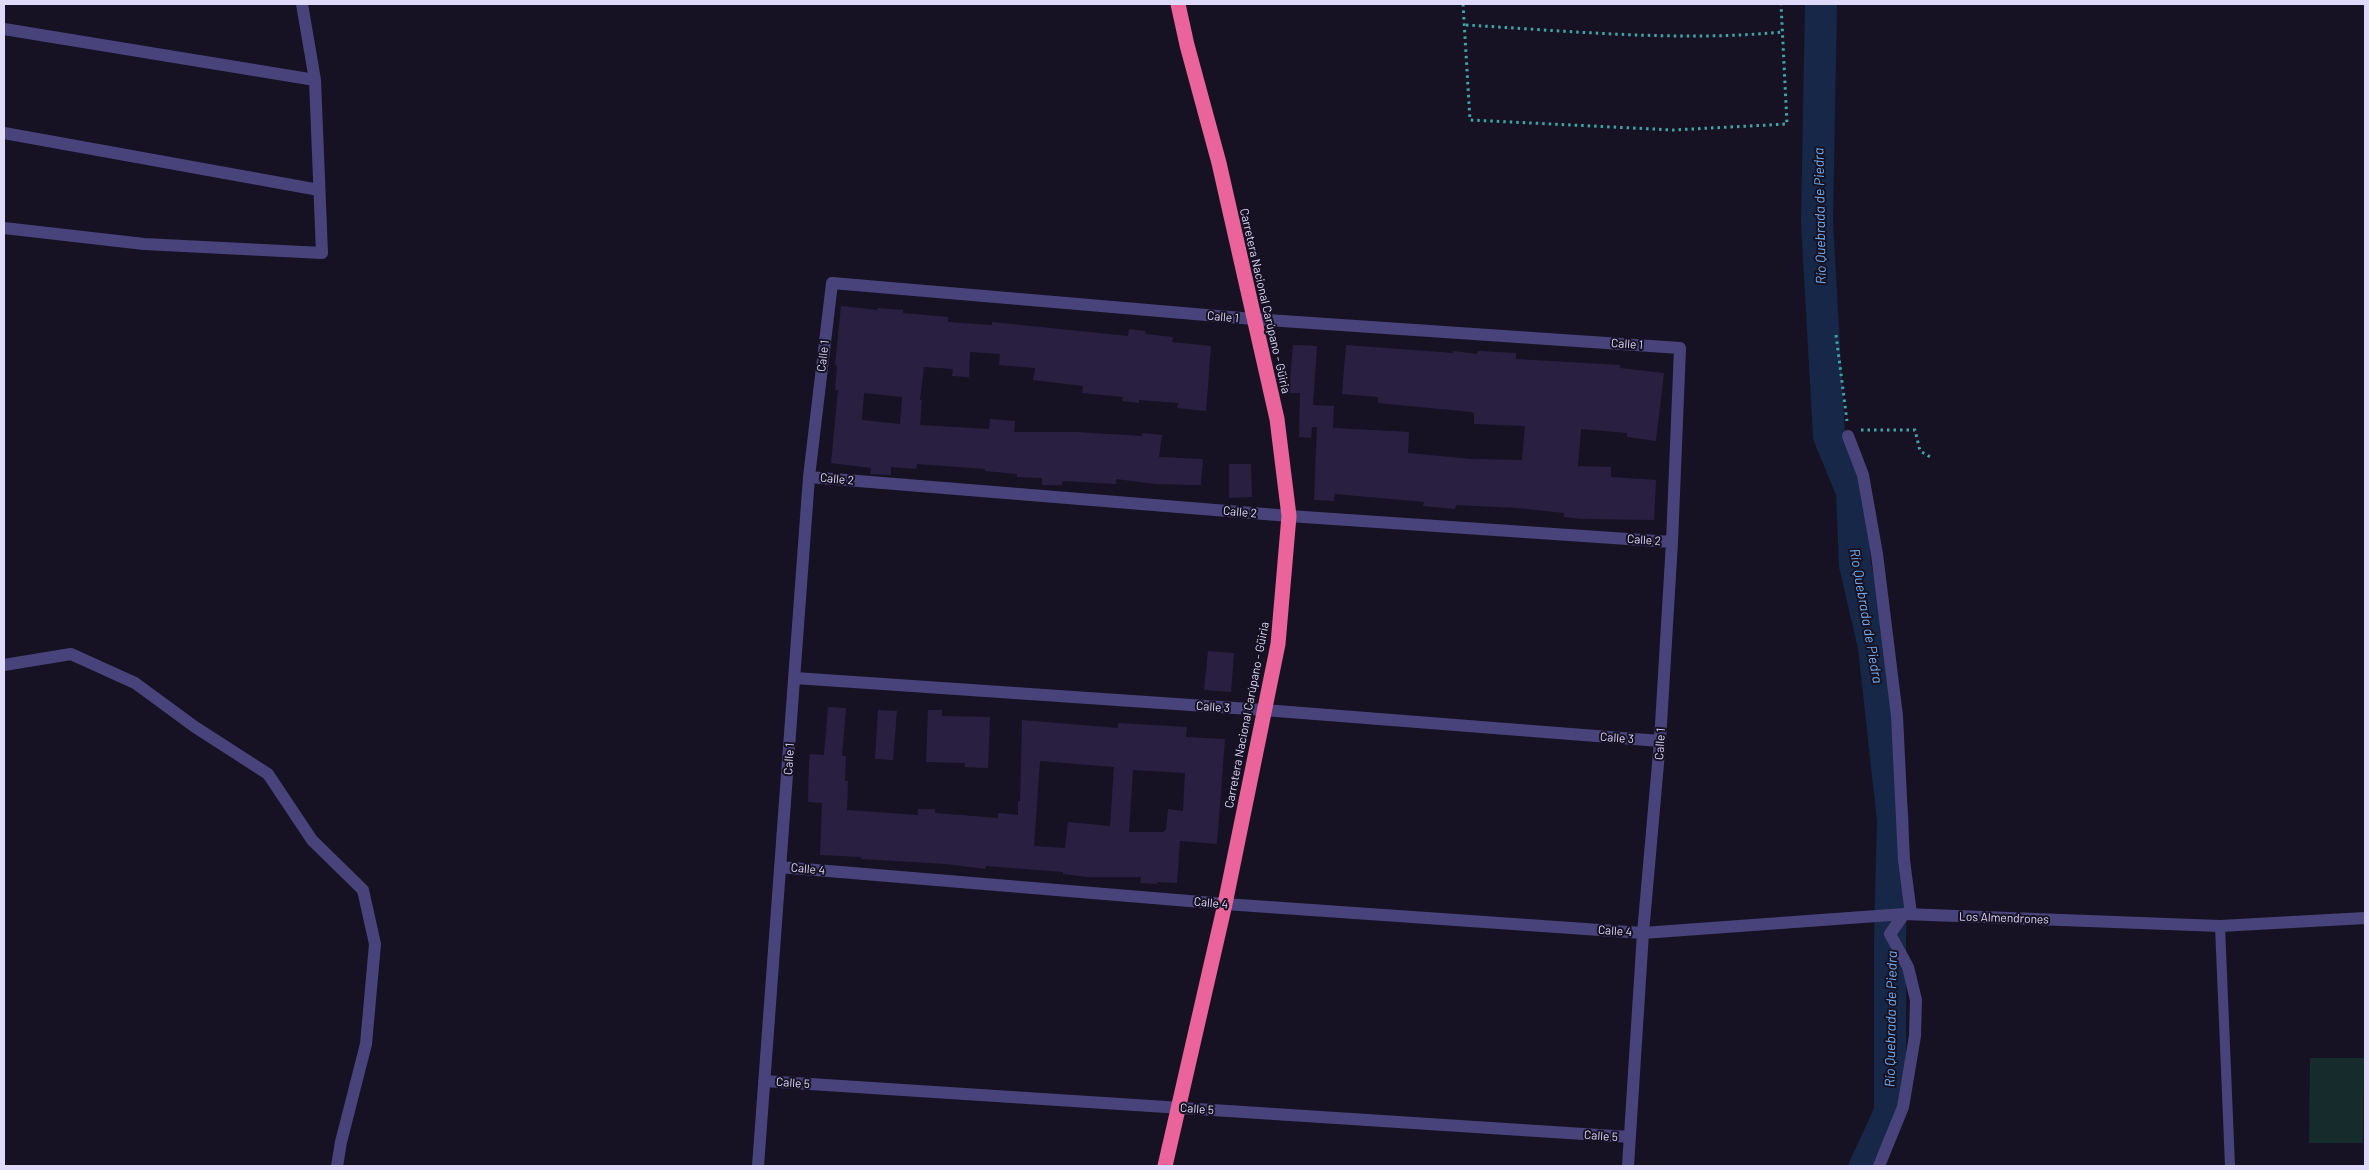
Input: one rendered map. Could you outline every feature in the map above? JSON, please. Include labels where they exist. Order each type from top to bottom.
[{"type":"highway","name":"Carretera Nacional Carúpano - Güiria","points":[[1165,1166],[1225,904],[1278,644],[1289,516],[1277,419],[1219,163],[1187,45],[1178,4]]},
{"type":"street","points":[[4,228],[144,244],[322,253],[316,80],[302,4]]},
{"type":"street","points":[[4,29],[316,80]]},
{"type":"street","points":[[4,133],[319,190]]},
{"type":"street","name":"Calle 1","points":[[758,1166],[809,477],[832,283],[1253,319],[1680,348],[1672,542],[1660,742],[1643,933],[1628,1166]]},
{"type":"street","points":[[1848,436],[1863,475],[1877,554],[1897,716],[1908,914],[1890,934],[1908,967],[1916,1000],[1915,1036],[1903,1107],[1879,1166]]},
{"type":"street","name":"Calle 2","points":[[809,477],[1289,516],[1672,542]]},
{"type":"street","points":[[4,665],[72,654],[135,683],[195,726],[268,774],[312,840],[363,890],[375,944],[366,1044],[340,1142],[337,1166]]},
{"type":"street","name":"Calle 3","points":[[795,678],[1264,710],[1660,742]]},
{"type":"street","name":"Calle 4","points":[[780,867],[1225,904],[1643,933]]},
{"type":"street","name":"Los Almendrones","points":[[1643,933],[1908,914],[2220,926],[2365,918]]},
{"type":"street","name":"Calle 5","points":[[764,1081],[1630,1138]]},
{"type":"lane","points":[[2220,926],[2230,1166]]},
{"type":"path","points":[[1463,4],[1466,25],[1470,120],[1673,130],[1787,124],[1781,4]]},
{"type":"path","points":[[1466,25],[1618,34],[1749,36],[1783,32]]},
{"type":"path","points":[[1836,335],[1848,436],[1863,430],[1915,430],[1920,451],[1932,458]]},
{"type":"green space","points":[[2310,1058],[2364,1058],[2363,1143],[2309,1143]]},
{"type":"building","points":[[841,306],[877,310],[877,308],[903,310],[903,313],[948,317],[948,322],[992,325],[992,322],[1128,336],[1129,329],[1146,331],[1145,334],[1173,337],[1172,342],[1211,346],[1206,411],[1177,408],[1178,403],[1139,400],[1139,403],[1122,401],[1123,397],[1082,393],[1083,386],[1033,380],[1035,368],[999,365],[1000,354],[970,352],[969,377],[952,376],[953,369],[924,367],[920,400],[922,400],[920,425],[989,429],[990,419],[1015,421],[1014,432],[1076,432],[1142,436],[1142,433],[1162,435],[1159,457],[1203,459],[1201,485],[1155,484],[1116,479],[1116,484],[1062,481],[1062,485],[1042,485],[1042,478],[1017,477],[1017,474],[985,471],[985,469],[917,464],[916,469],[891,467],[891,475],[870,474],[871,468],[831,463],[838,390],[835,390],[837,366],[835,365]],"holes":[[[864,393],[902,397],[900,424],[862,420]]]},
{"type":"building","points":[[1293,345],[1317,346],[1313,405],[1334,406],[1333,428],[1409,432],[1408,453],[1472,459],[1522,460],[1525,426],[1474,424],[1474,413],[1471,412],[1378,403],[1378,397],[1342,394],[1346,345],[1453,353],[1453,351],[1477,354],[1478,351],[1516,353],[1516,359],[1620,365],[1620,368],[1664,373],[1656,441],[1627,437],[1627,433],[1581,429],[1578,466],[1611,467],[1611,477],[1656,480],[1654,520],[1583,519],[1564,517],[1564,513],[1518,508],[1456,505],[1455,509],[1423,506],[1424,502],[1335,494],[1334,501],[1314,500],[1317,427],[1312,427],[1311,438],[1299,437],[1300,393],[1289,393]]},
{"type":"building","points":[[1229,464],[1251,464],[1252,497],[1229,498]]},
{"type":"building","points":[[1208,651],[1234,653],[1231,692],[1204,690]]},
{"type":"building","points":[[828,707],[846,708],[842,756],[846,756],[845,781],[848,781],[847,810],[918,815],[918,809],[935,809],[935,813],[998,818],[998,813],[1018,815],[1022,720],[1118,728],[1118,723],[1187,727],[1186,737],[1225,739],[1217,844],[1180,841],[1177,883],[1157,882],[1157,884],[1140,883],[1141,877],[1088,877],[1063,874],[1063,872],[986,866],[985,869],[946,864],[820,855],[822,803],[808,802],[809,763],[810,754],[824,755]],"holes":[[[1040,761],[1114,767],[1110,826],[1068,822],[1065,848],[1034,846]],[[1133,770],[1185,773],[1183,811],[1168,809],[1166,830],[1163,832],[1129,832]]]},
{"type":"building","points":[[878,710],[897,711],[893,760],[875,759]]},
{"type":"building","points":[[928,710],[942,710],[942,716],[990,717],[988,768],[965,767],[965,763],[926,762]]},
{"type":"waterway","name":"Río Quebrada de Piedra","points":[[1821,4],[1817,222],[1829,436],[1852,492],[1855,565],[1874,647],[1893,820],[1890,939],[1890,1112],[1865,1166]]}]
